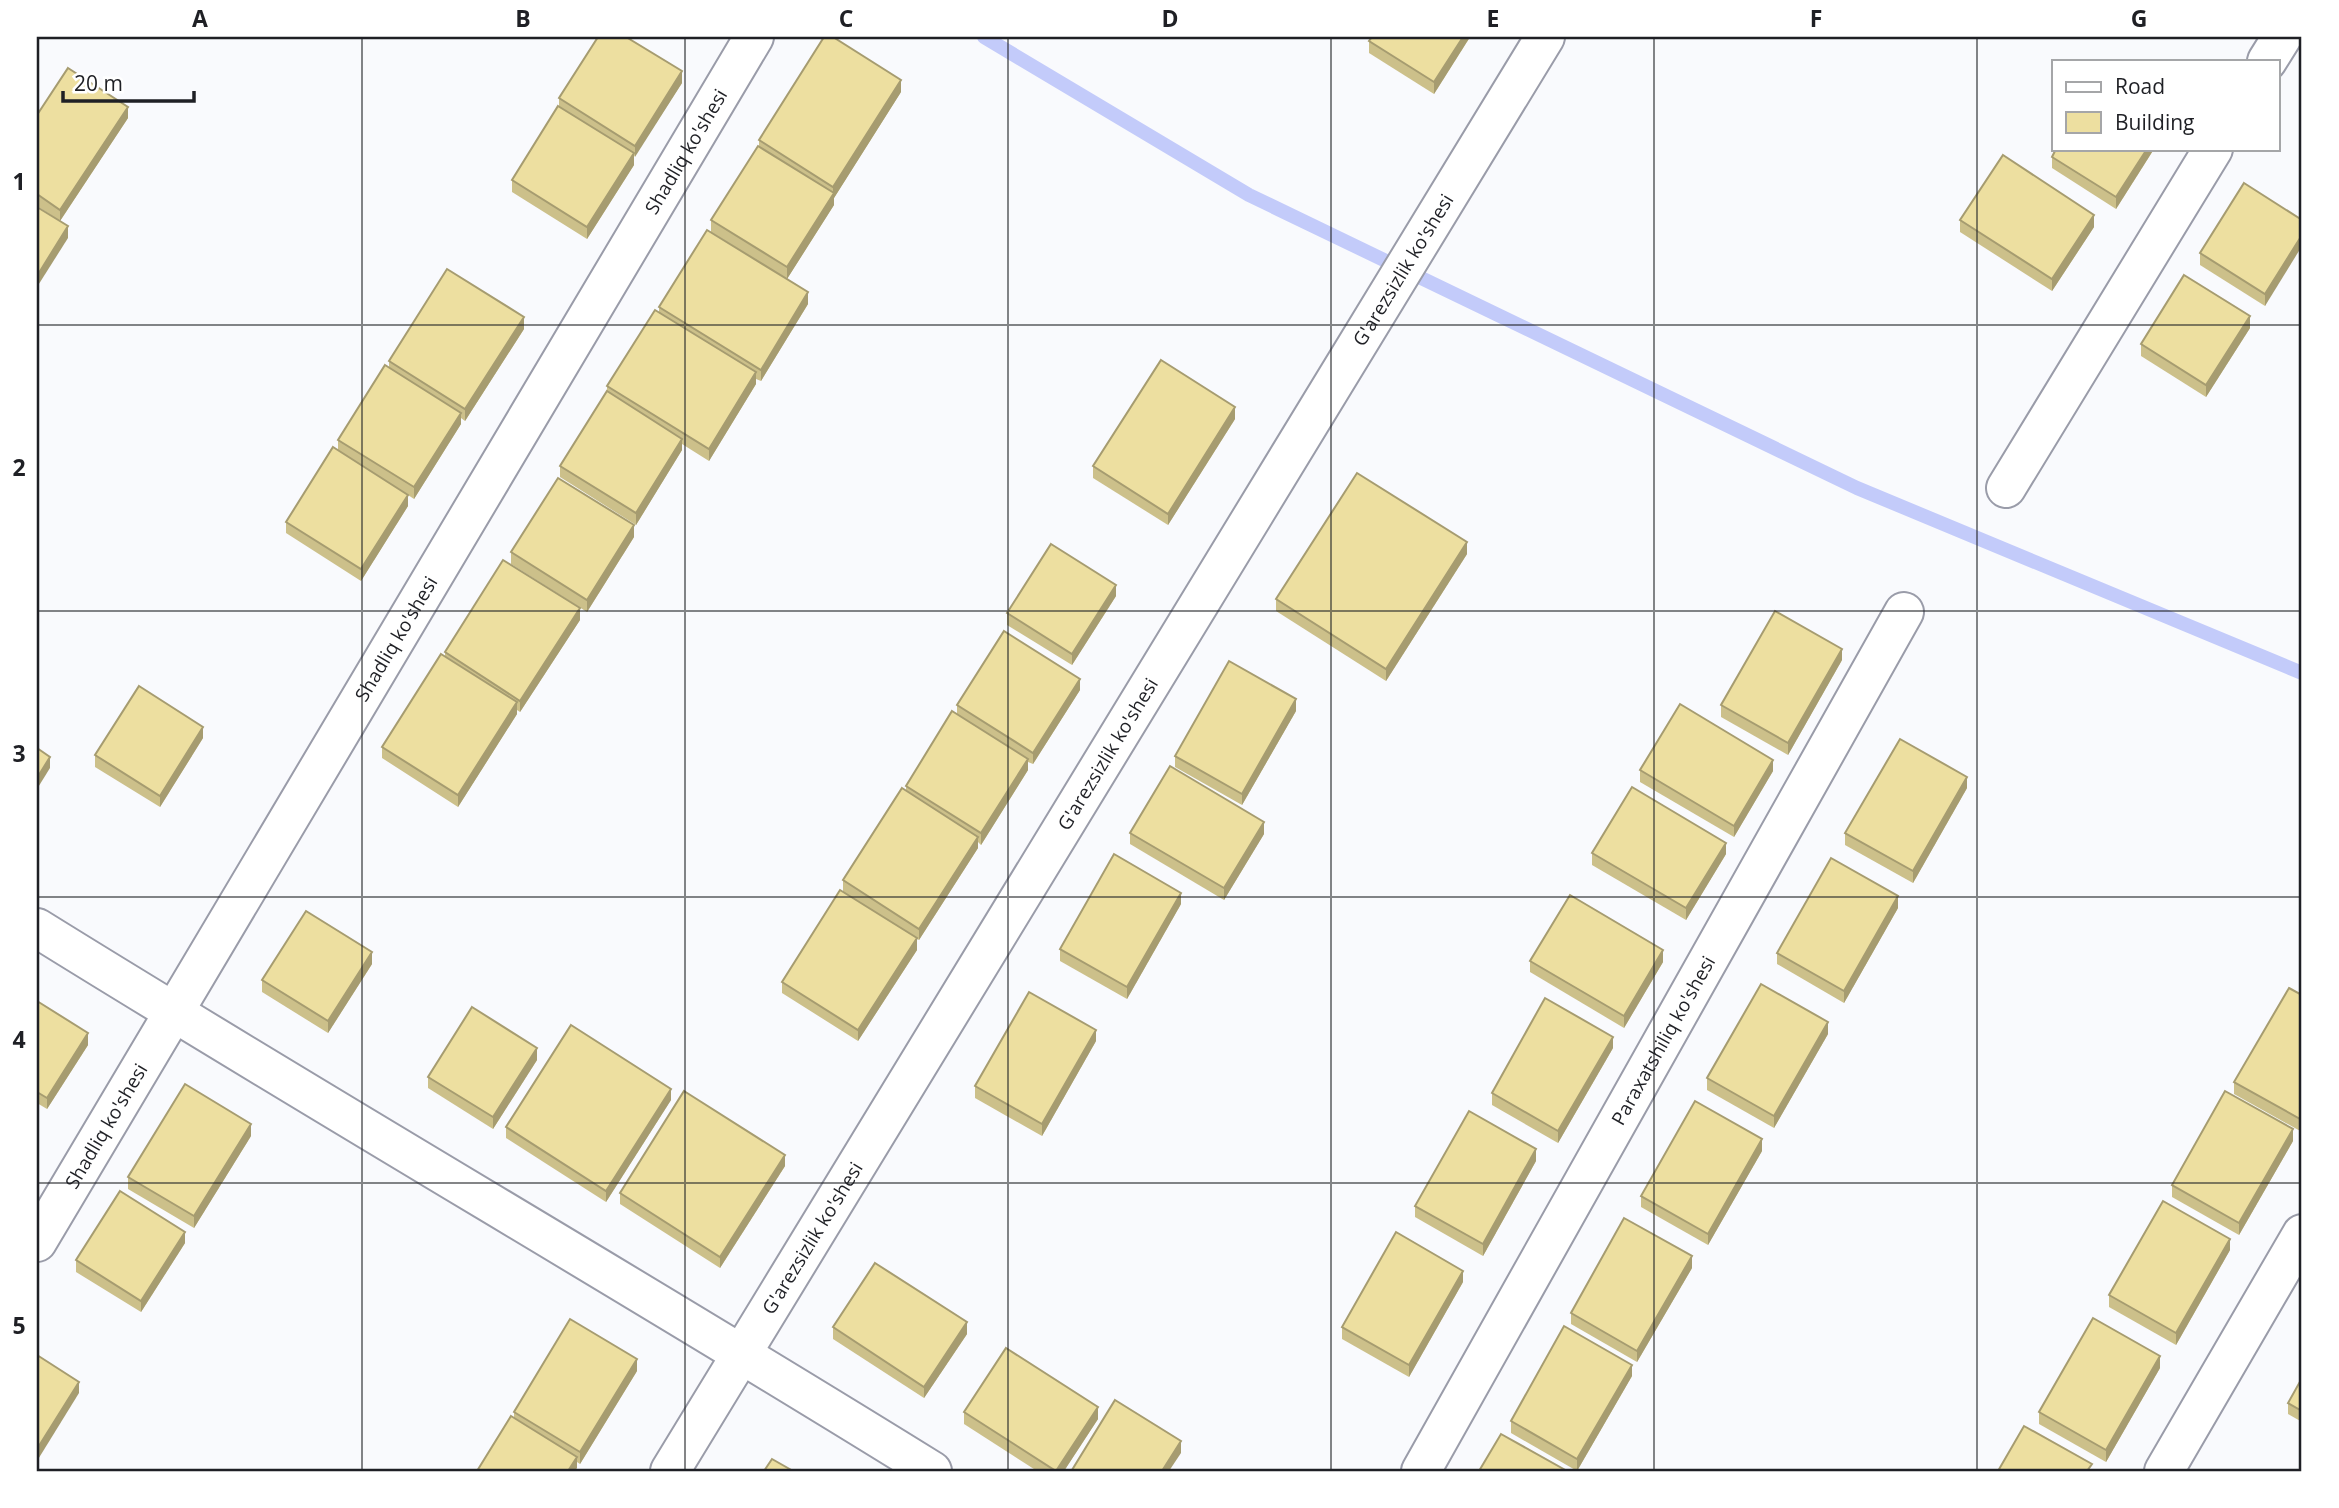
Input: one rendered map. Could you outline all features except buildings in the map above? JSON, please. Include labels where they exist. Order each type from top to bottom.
[{"type":"street","name":"Shadliq ko'shesi","points":[[37,1242],[754,37]]},
{"type":"street","name":"G'arezsizlik ko'shesi","points":[[670,1471],[1545,37]]},
{"type":"street","points":[[2268,60],[2282,37]]},
{"type":"street","points":[[2006,488],[2212,150]]},
{"type":"street","name":"Paraxatshiliq ko'shesi","points":[[1421,1471],[1904,612]]},
{"type":"street","points":[[37,928],[742,1353],[932,1471]]},
{"type":"street","points":[[2164,1471],[2302,1234]]},
{"type":"waterway","points":[[984,37],[1249,195],[1857,488],[2302,673]]}]
